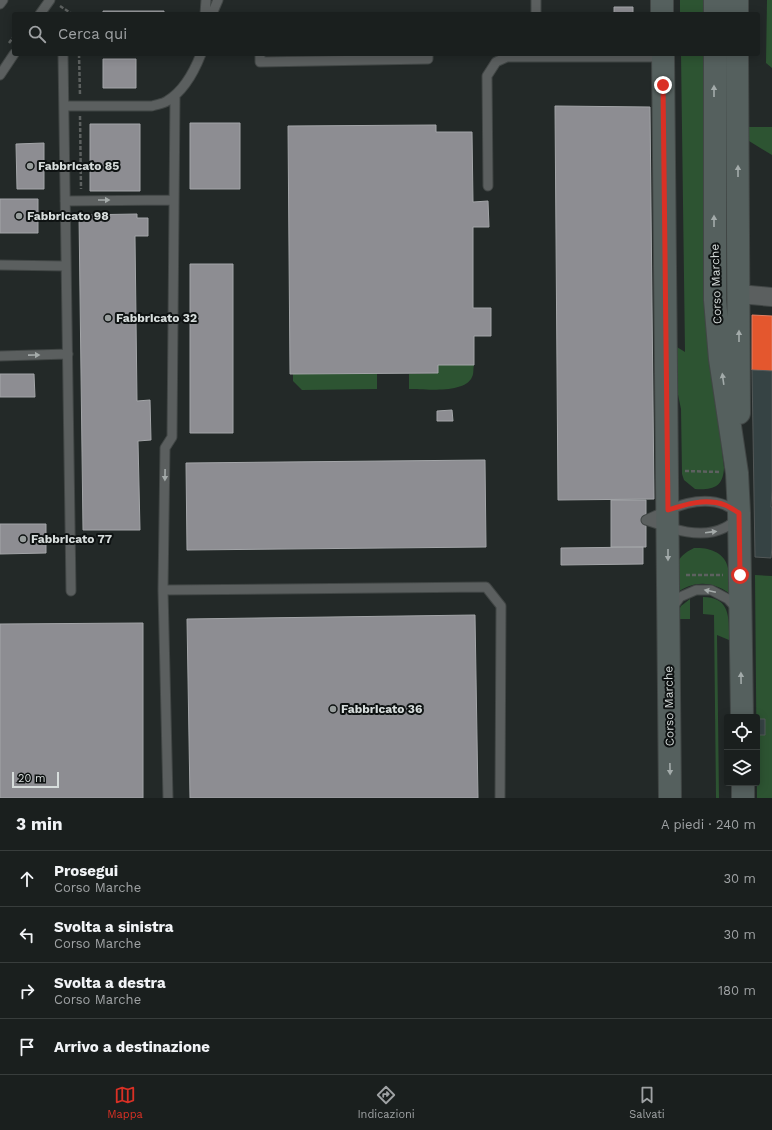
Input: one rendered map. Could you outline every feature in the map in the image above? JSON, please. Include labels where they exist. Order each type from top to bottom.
[{"type":"main road","points":[[662,0],[662,12]]},
{"type":"main road","points":[[715,0],[715,12]]},
{"type":"main road","points":[[737,0],[737,12]]},
{"type":"main road","name":"Corso Marche","points":[[663,56],[670,798]]},
{"type":"main road","name":"Corso Marche","points":[[715,56],[715,300],[731,472],[739,515],[742,714]]},
{"type":"main road","points":[[731,472],[739,396],[737,56]]},
{"type":"main road","points":[[743,786],[743,798]]},
{"type":"street","name":"Corso Marche","points":[[739,294],[772,297]]},
{"type":"lane","points":[[0,4],[3,0]]},
{"type":"lane","points":[[41,12],[50,0]]},
{"type":"lane","points":[[205,12],[206,0]]},
{"type":"lane","points":[[213,12],[218,0]]},
{"type":"lane","points":[[536,0],[536,12]]},
{"type":"lane","points":[[0,75],[13,56]]},
{"type":"lane","points":[[63,56],[71,591]]},
{"type":"lane","points":[[64,106],[152,106],[166,102],[188,81],[196,68],[200,56]]},
{"type":"lane","points":[[260,56],[260,62],[428,59],[428,56]]},
{"type":"lane","points":[[488,186],[487,76],[496,62],[507,57],[585,56]]},
{"type":"lane","points":[[168,798],[163,590],[165,448],[172,437],[174,96]]},
{"type":"lane","points":[[65,201],[174,200]]},
{"type":"lane","points":[[0,266],[66,266]]},
{"type":"lane","points":[[0,356],[68,354]]},
{"type":"lane","points":[[712,502],[725,505],[739,515],[726,528],[713,532],[692,532],[668,519],[691,503],[712,502]]},
{"type":"lane","points":[[163,590],[486,587],[501,606],[500,798]]},
{"type":"lane","points":[[668,614],[680,597],[696,590],[712,590],[728,599],[741,613]]},
{"type":"path","points":[[79,56],[81,200]]},
{"type":"path","points":[[682,471],[731,472]]},
{"type":"path","points":[[683,576],[729,575]]},
{"type":"green space","points":[[680,0],[704,0],[704,12],[680,12]]},
{"type":"green space","points":[[767,0],[772,0],[772,68],[766,63]]},
{"type":"green space","points":[[681,56],[704,56],[703,209],[705,265],[710,349],[724,468],[719,484],[707,489],[695,489],[684,480],[682,474],[681,409],[676,385],[672,344],[685,352]]},
{"type":"green space","points":[[749,127],[772,127],[772,155],[749,141]]},
{"type":"green space","points":[[438,365],[474,365],[473,376],[468,382],[453,388],[434,390],[409,389],[409,374],[438,373]]},
{"type":"green space","points":[[293,374],[377,374],[377,389],[302,390],[293,381]]},
{"type":"green space","points":[[694,548],[705,548],[720,554],[729,571],[729,593],[709,584],[696,584],[682,589],[675,594],[675,573],[678,562],[681,557]]},
{"type":"green space","points":[[755,575],[772,576],[772,798],[757,798],[757,786],[760,786],[760,714],[756,714]]},
{"type":"green space","points":[[703,597],[712,598],[724,605],[729,624],[729,640],[717,635],[719,798],[716,798],[714,615],[703,614]]},
{"type":"green space","points":[[690,599],[690,619],[678,619],[677,613],[681,606]]},
{"type":"building: Negozi","points":[[752,315],[772,316],[772,371],[752,370]]},
{"type":"building: Industria","points":[[614,7],[633,7],[633,12],[614,12]]},
{"type":"building: Industria","points":[[103,11],[164,11],[164,12]]},
{"type":"building: Industria","points":[[103,59],[136,59],[136,88],[103,88]]},
{"type":"building: Industria","points":[[555,106],[650,107],[654,499],[558,500]]},
{"type":"building: Industria","points":[[190,123],[240,123],[240,189],[190,189]]},
{"type":"building: Industria","points":[[90,124],[140,124],[140,191],[90,191]]},
{"type":"building: Industria","points":[[436,125],[436,132],[472,132],[473,202],[488,201],[489,227],[473,227],[473,308],[491,308],[491,336],[474,336],[474,365],[438,365],[438,373],[290,374],[288,126]]},
{"type":"building: Industria","name":"Fabbricato 85","points":[[44,143],[44,189],[17,189],[16,144]]},
{"type":"building: Industria","name":"Fabbricato 98","points":[[0,199],[38,199],[38,233],[0,233]]},
{"type":"building: Industria","name":"Fabbricato 32","points":[[137,214],[137,218],[148,218],[148,236],[135,236],[137,401],[150,400],[151,440],[138,441],[140,530],[83,530],[79,215]]},
{"type":"building: Industria","points":[[190,264],[233,264],[233,433],[190,433]]},
{"type":"building: Industria","points":[[0,374],[34,374],[35,397],[0,397]]},
{"type":"building: Industria","points":[[452,410],[453,421],[437,421],[437,411]]},
{"type":"building: Industria","points":[[485,460],[486,547],[187,550],[186,463]]},
{"type":"building: Industria","points":[[611,500],[646,500],[646,547],[611,547]]},
{"type":"building: Industria","name":"Fabbricato 77","points":[[0,524],[46,524],[46,553],[0,554]]},
{"type":"building: Industria","points":[[643,547],[643,564],[561,565],[561,548]]},
{"type":"building: Industria","name":"Fabbricato 36","points":[[475,615],[478,798],[190,798],[187,619]]},
{"type":"building: Industria","points":[[143,623],[143,798],[0,798],[0,624]]},
{"type":"building: Altro","points":[[752,370],[772,371],[771,558],[755,557]]},
{"type":"building: Altro","points":[[760,719],[765,719],[765,735],[760,735]]},
{"type":"place","name":"Fabbricato 85","points":[[30,166]]},
{"type":"place","name":"Fabbricato 98","points":[[19,216]]},
{"type":"place","name":"Fabbricato 32","points":[[108,318]]},
{"type":"place","name":"Fabbricato 77","points":[[23,539]]},
{"type":"place","name":"Fabbricato 36","points":[[333,709]]},
{"type":"route","points":[[663,85],[668,510],[691,503],[712,502],[725,505],[739,513],[740,575]]}]
